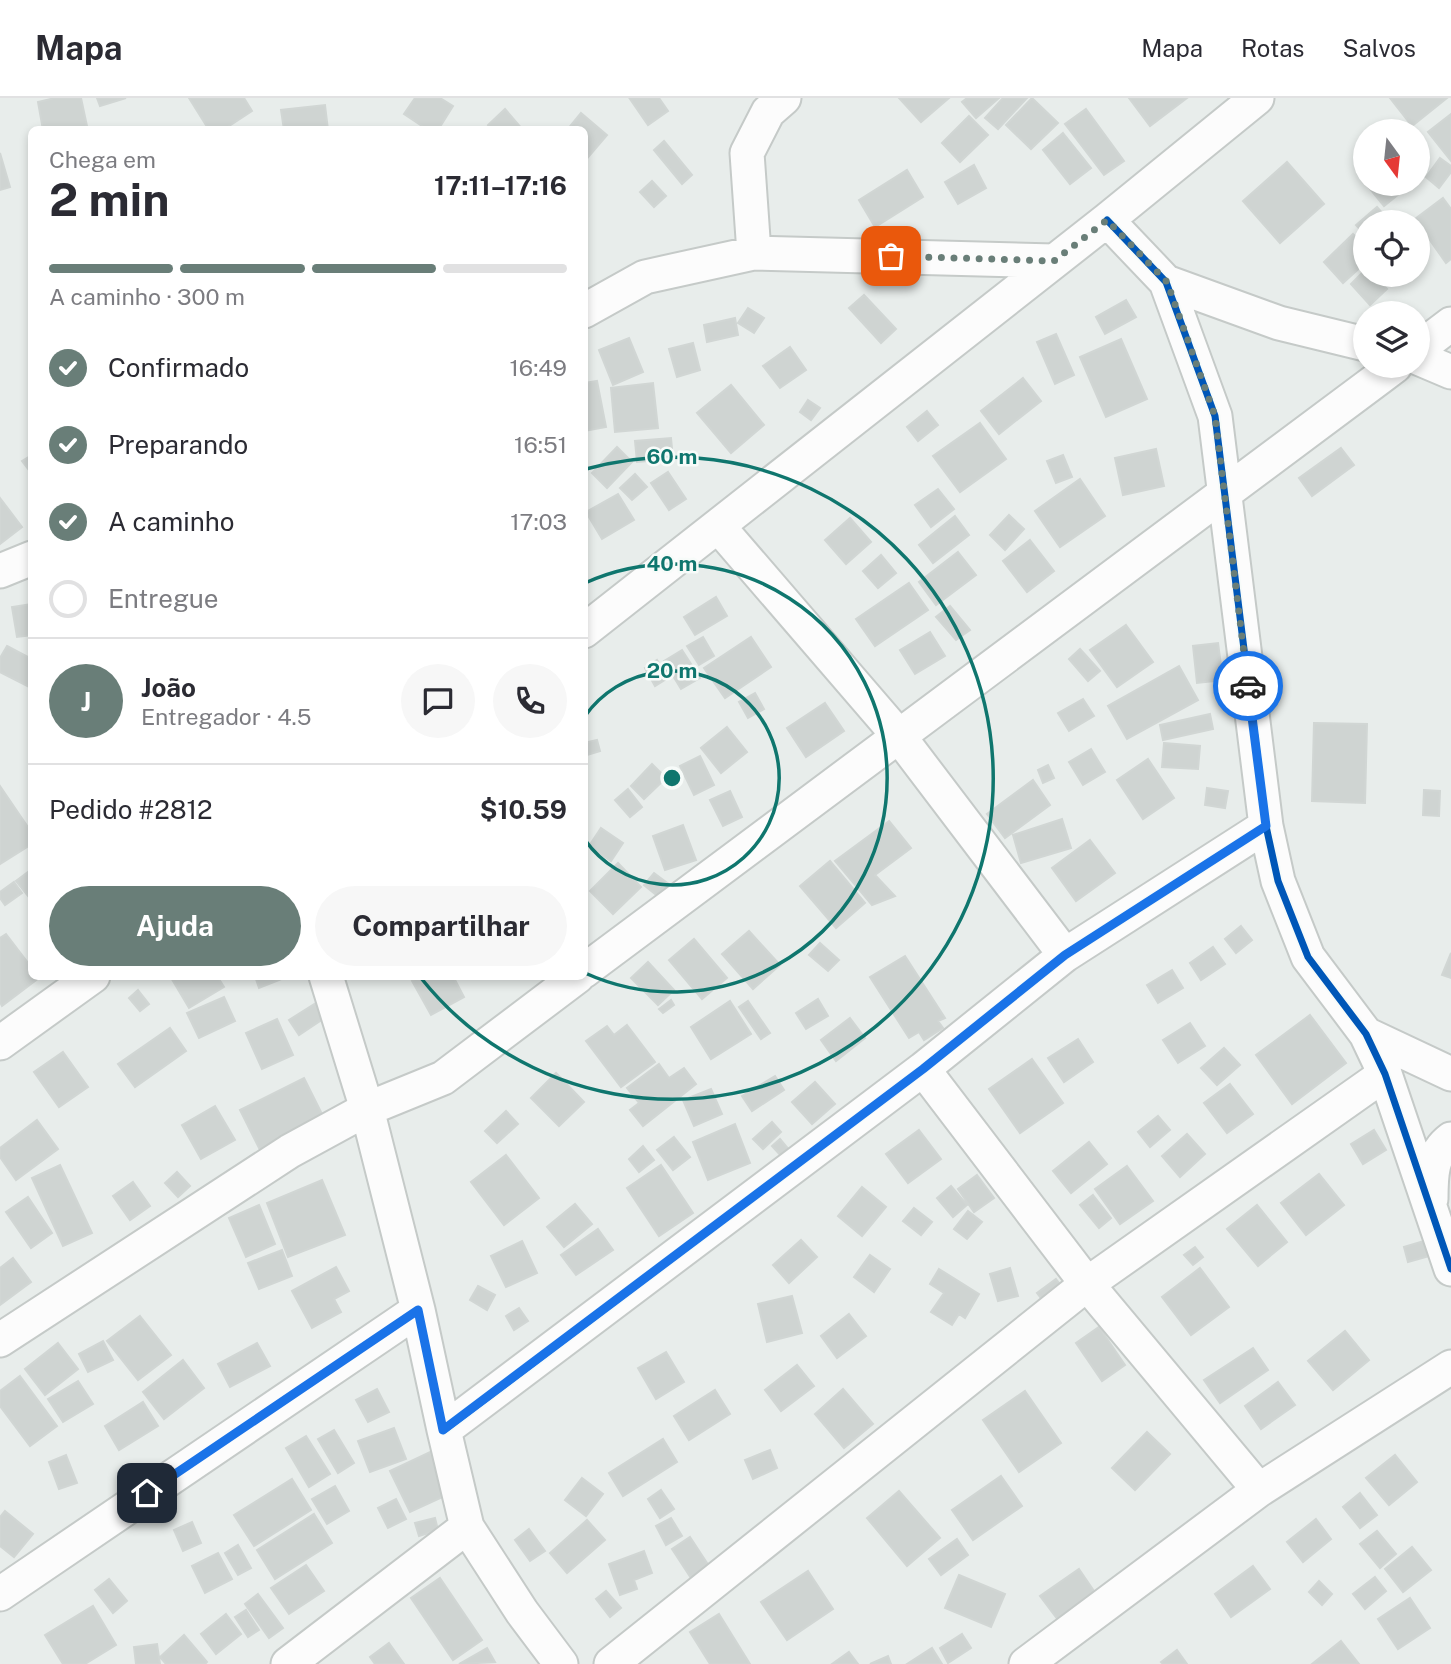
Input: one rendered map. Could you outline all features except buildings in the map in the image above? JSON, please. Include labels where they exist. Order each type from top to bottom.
[{"type":"street","points":[[754,253],[747,153],[768,112],[784,98]]},
{"type":"street","points":[[588,628],[1258,98]]},
{"type":"street","points":[[1107,220],[1167,282],[1215,416],[1266,826],[1278,881],[1308,957],[1366,1034],[1385,1074],[1451,1269]]},
{"type":"street","points":[[588,308],[645,277],[754,253],[1054,261]]},
{"type":"street","points":[[1167,282],[1279,323],[1353,341]]},
{"type":"street","points":[[1430,340],[1451,324]]},
{"type":"street","points":[[1430,363],[1451,372]]},
{"type":"street","points":[[588,968],[1379,378]]},
{"type":"street","points":[[718,526],[898,735],[1065,955]]},
{"type":"street","points":[[0,571],[28,560]]},
{"type":"street","points":[[443,1430],[923,1069],[1065,955],[1266,826]]},
{"type":"street","points":[[0,1043],[87,980]]},
{"type":"street","points":[[327,980],[367,1109],[418,1310],[467,1528],[522,1612],[561,1664]]},
{"type":"street","points":[[0,1340],[290,1151],[367,1109],[443,1078],[573,980]]},
{"type":"street","points":[[1366,1034],[1451,1074]]},
{"type":"street","points":[[923,1069],[1087,1284],[1259,1490]]},
{"type":"street","points":[[611,1664],[1087,1284],[1385,1074]]},
{"type":"street","points":[[1432,1208],[1431,1170],[1442,1146],[1451,1139]]},
{"type":"street","points":[[0,1594],[418,1310]]},
{"type":"street","points":[[1026,1664],[1259,1490],[1451,1367]]},
{"type":"street","points":[[288,1664],[467,1528]]},
{"type":"cycle path","points":[[1107,220],[1166,282],[1215,416],[1266,826],[1278,881],[1308,957],[1366,1034],[1385,1074],[1451,1269]]},
{"type":"cycle path","points":[[444,1430],[923,1069],[1065,955],[1266,826]]},
{"type":"way so far","points":[[891,256],[1054,261],[1107,220],[1167,282],[1215,416],[1248,686]]},
{"type":"route","points":[[147,1493],[418,1310],[443,1430],[923,1069],[1065,955],[1266,826],[1248,686]]}]
